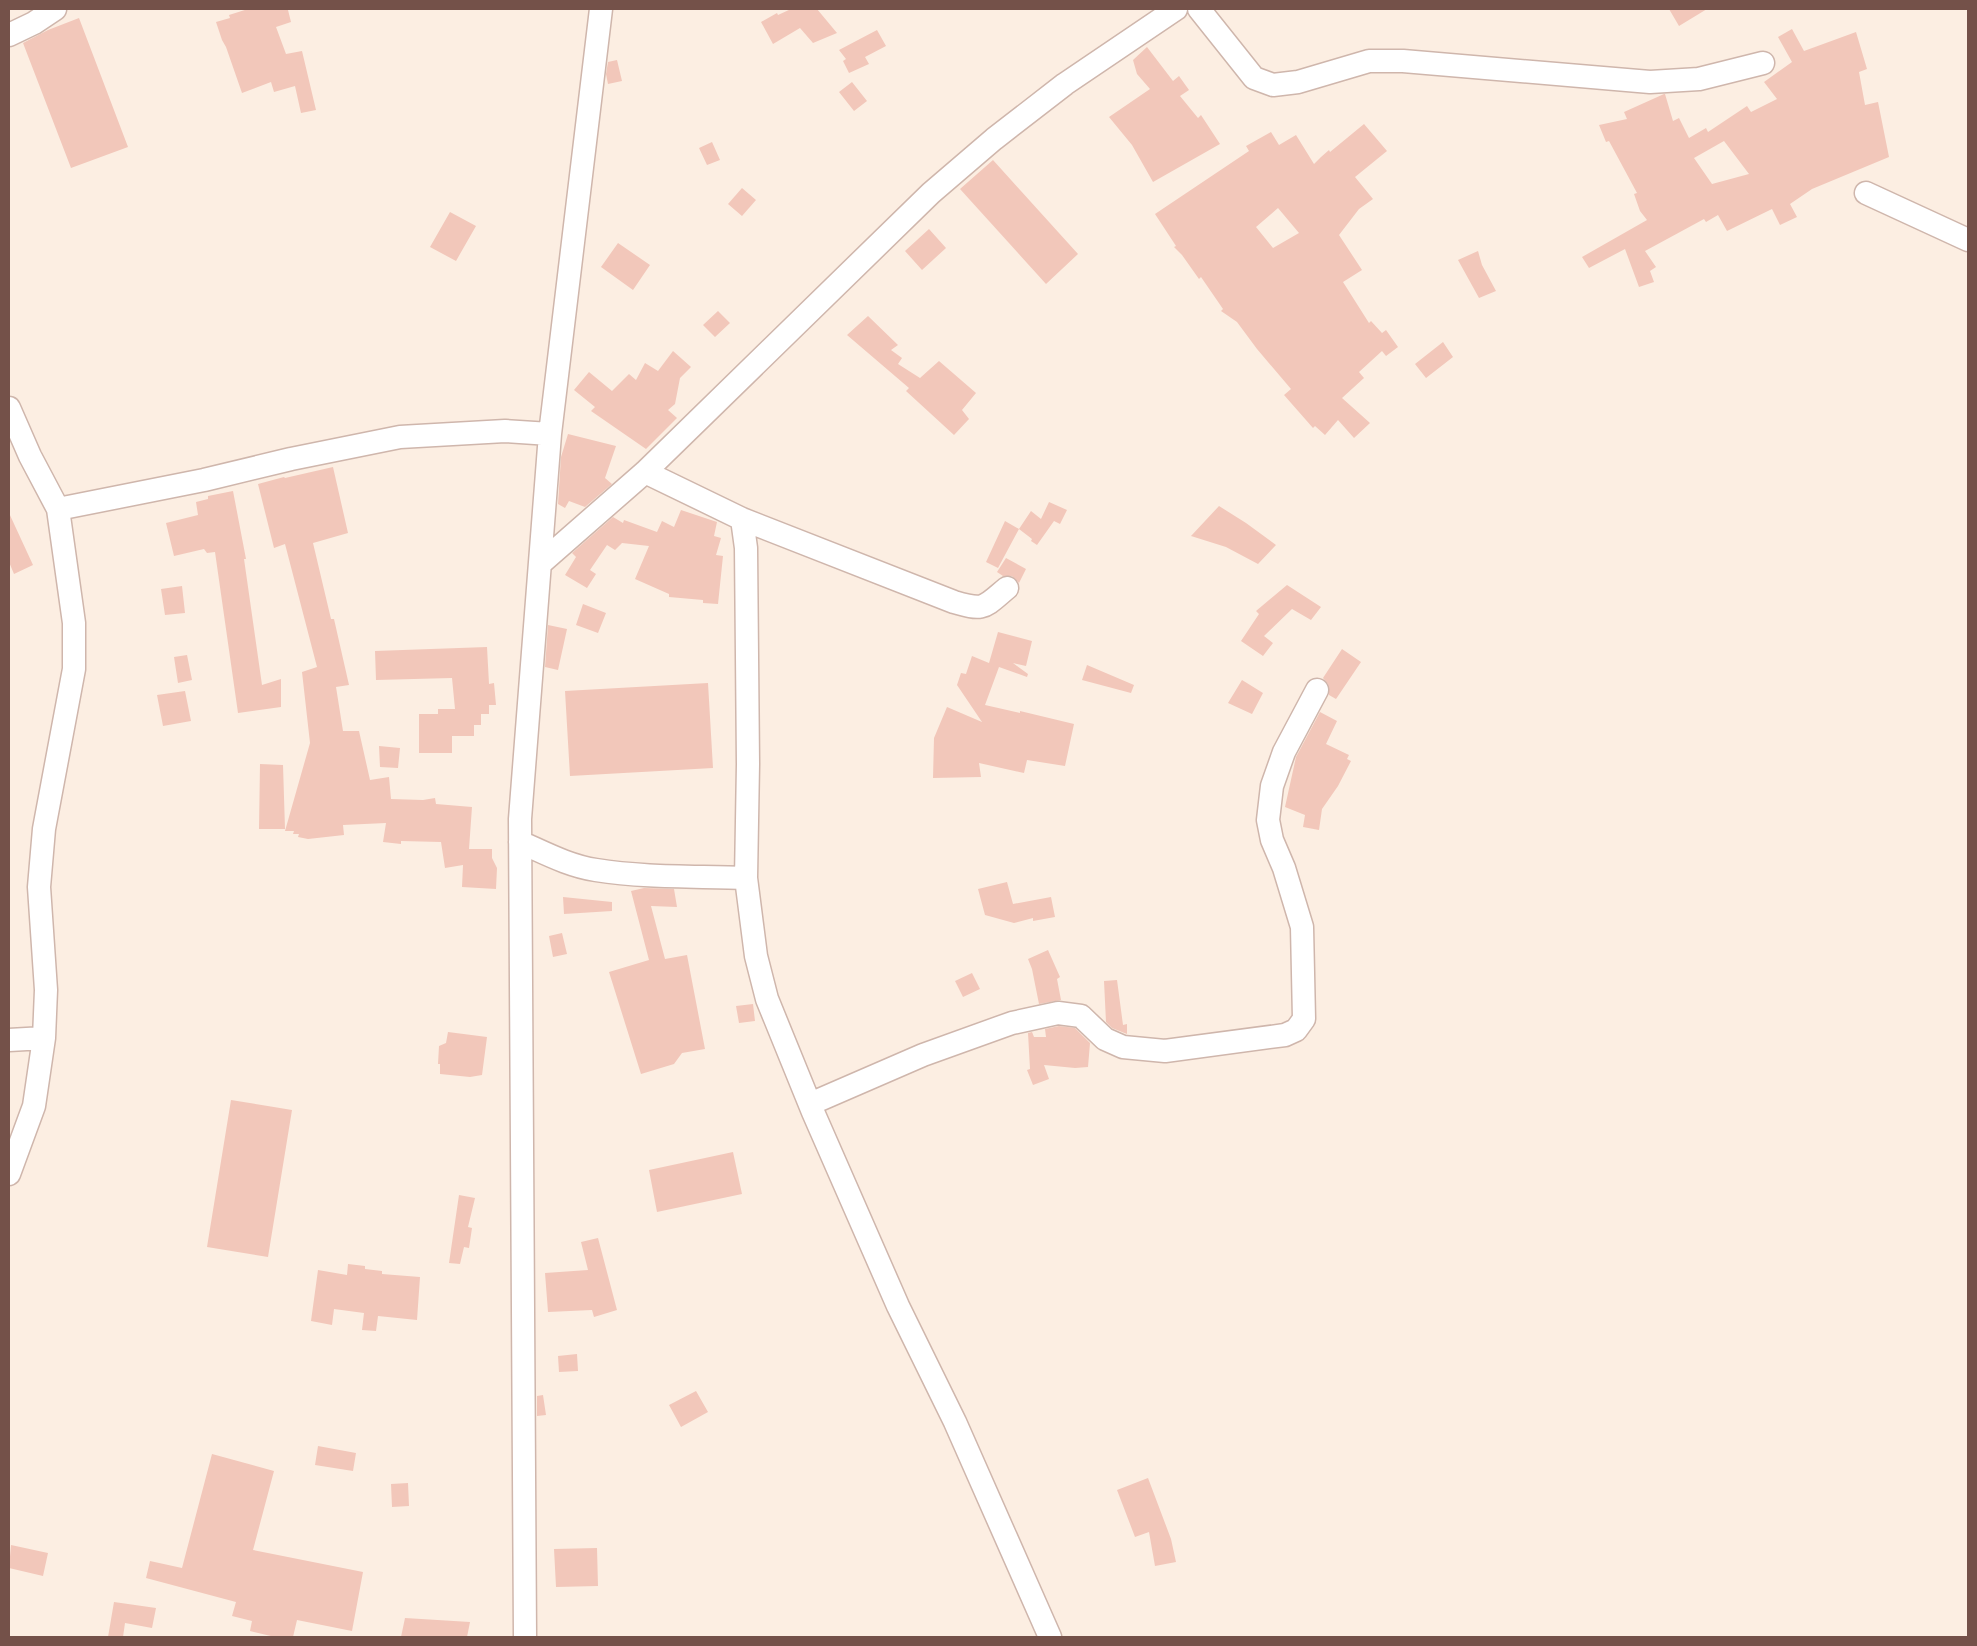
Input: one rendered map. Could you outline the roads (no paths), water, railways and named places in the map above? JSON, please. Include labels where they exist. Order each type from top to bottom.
[{"type":"street","points":[[9,35],[34,23],[55,9]]},
{"type":"street","points":[[525,1637],[520,819],[550,434],[601,9]]},
{"type":"street","points":[[541,563],[645,472],[931,193],[994,138],[1065,84],[1176,9]]},
{"type":"street","points":[[1199,9],[1254,78],[1273,86],[1298,82],[1369,61],[1403,61],[1650,82],[1699,79],[1763,63]]},
{"type":"street","points":[[1866,194],[1968,240]]},
{"type":"street","points":[[9,408],[30,456],[58,509],[74,622],[74,669],[44,829],[41,867],[40,886],[46,990],[44,1038],[34,1106],[9,1174]]},
{"type":"street","points":[[58,509],[161,489],[400,437],[505,430],[550,434]]},
{"type":"street","points":[[645,472],[742,519],[954,602],[976,608],[988,604],[1007,588]]},
{"type":"street","points":[[742,519],[746,548],[748,744],[746,878],[756,956],[767,998],[810,1104],[898,1306],[955,1422],[1050,1637]]},
{"type":"street","points":[[810,1104],[924,1056],[1003,1026],[1058,1013],[1081,1016],[1106,1039],[1123,1047],[1165,1051],[1285,1034],[1296,1030],[1304,1019],[1302,927],[1284,868],[1272,840],[1268,820],[1272,786],[1284,752],[1317,690]]},
{"type":"street","points":[[520,842],[562,861],[595,870],[631,874],[746,878]]},
{"type":"street","points":[[9,1040],[44,1038]]}]
